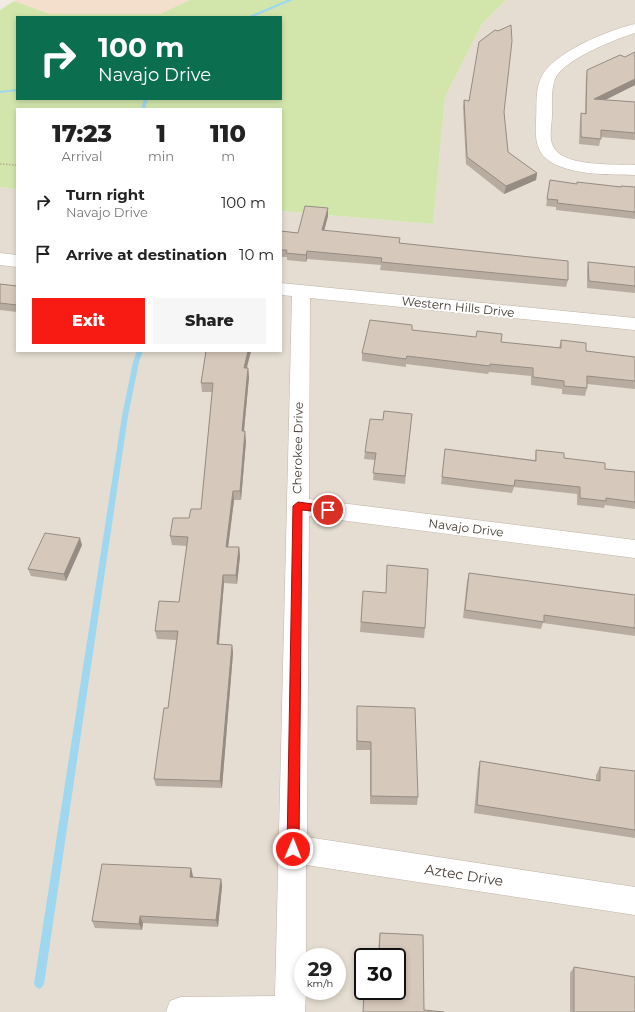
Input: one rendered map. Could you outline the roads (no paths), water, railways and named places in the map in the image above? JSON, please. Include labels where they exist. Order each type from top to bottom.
[{"type":"street","points":[[635,28],[609,38],[559,64],[549,75],[546,87],[543,144],[549,153],[557,160],[572,164],[635,170]]},
{"type":"street","points":[[0,259],[16,261]]},
{"type":"street","name":"Western Hills Drive","points":[[291,290],[635,324]]},
{"type":"street","name":"Cherokee Drive","points":[[290,1012],[298,506],[291,290]]},
{"type":"street","name":"Navajo Drive","points":[[298,506],[635,549]]},
{"type":"street","name":"Aztec Drive","points":[[293,849],[635,901]]},
{"type":"street","points":[[181,1012],[290,1012]]},
{"type":"waterway","points":[[251,16],[291,0]]},
{"type":"waterway","points":[[0,92],[16,90]]},
{"type":"waterway","points":[[143,108],[146,100]]},
{"type":"waterway","points":[[39,984],[125,416],[136,362],[140,352]]}]
